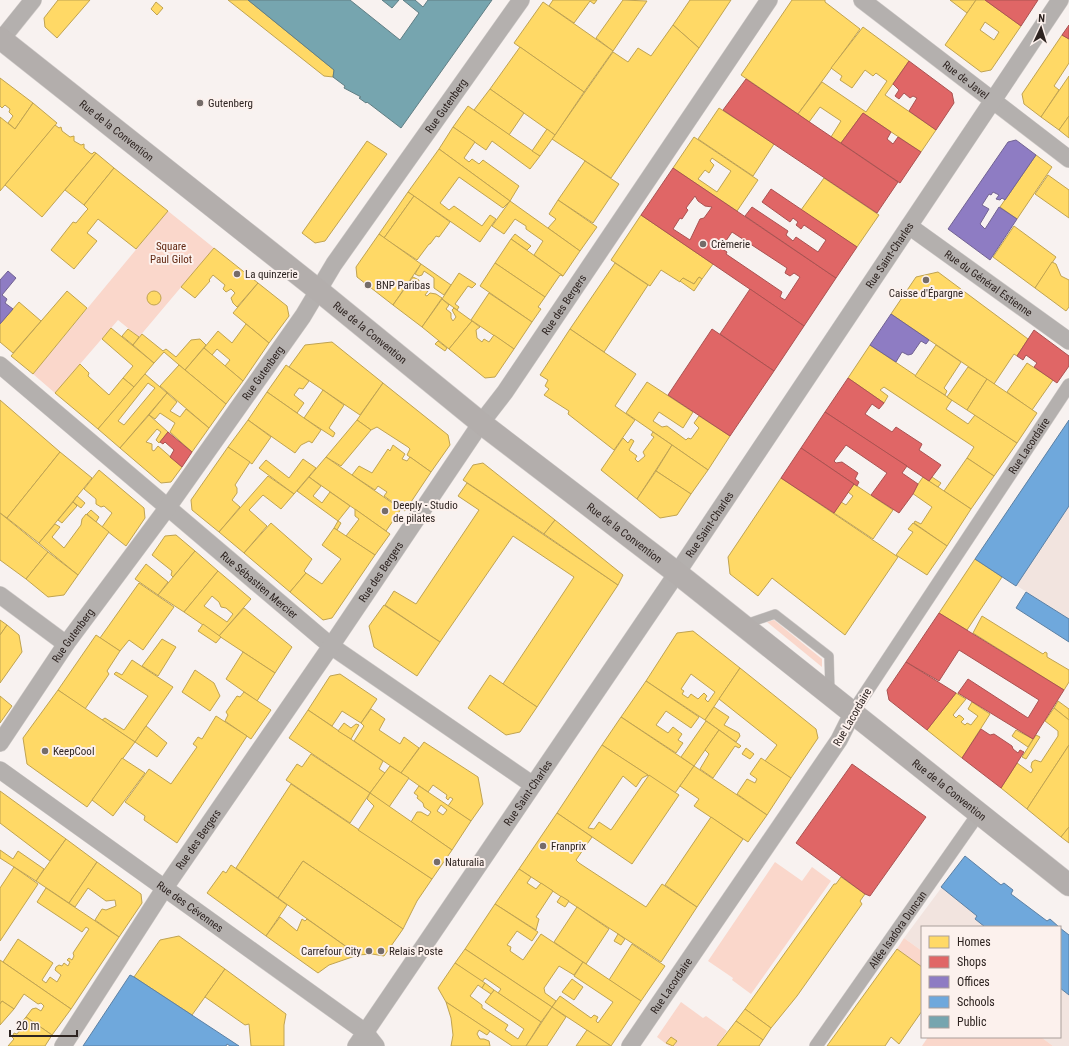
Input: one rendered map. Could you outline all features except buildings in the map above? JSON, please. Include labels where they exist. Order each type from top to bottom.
[{"type":"main road","name":"Rue de la Convention","points":[[0,39],[318,290],[481,423],[677,573],[1069,885]]},
{"type":"street","points":[[0,39],[33,0]]},
{"type":"street","name":"Rue Gutenberg","points":[[0,743],[66,644],[168,507],[303,316],[334,264],[521,0]]},
{"type":"street","name":"Rue des Bergers","points":[[63,1046],[164,889],[331,646],[481,423],[505,392],[769,0]]},
{"type":"street","name":"Rue de Javel","points":[[862,0],[1069,159]]},
{"type":"street","name":"Rue Saint-Charles","points":[[361,1039],[677,573],[1060,0]]},
{"type":"street","name":"Rue du Général Estienne","points":[[909,226],[1069,340]]},
{"type":"street","name":"Rue Sébastien Mercier","points":[[0,365],[331,646],[533,785]]},
{"type":"street","name":"Rue Lacordaire","points":[[630,1046],[839,740],[853,712],[1069,385]]},
{"type":"street","points":[[0,595],[66,644]]},
{"type":"street","name":"Rue des Cévennes","points":[[0,770],[164,889],[361,1039],[376,1046]]},
{"type":"street","name":"Allée Isadora Duncan","points":[[816,1046],[979,813]]},
{"type":"lane","points":[[743,625],[775,614],[829,656],[830,694]]},
{"type":"shaded area","points":[[1069,420],[1069,619],[975,559]]},
{"type":"shaded area","points":[[965,856],[1000,885],[1004,883],[1013,890],[1011,894],[1047,921],[1050,919],[1058,926],[921,926],[921,950],[904,938]]},
{"type":"shaded area","points":[[1061,929],[1069,935],[1069,1046],[1053,1046],[1042,1038],[1061,1038]]},
{"type":"green space","name":"Square Paul Gilot","points":[[168,211],[214,248],[139,337],[118,320],[55,393],[33,374]]},
{"type":"green space","points":[[774,620],[822,659],[822,667],[767,622]]},
{"type":"green space","points":[[775,862],[802,881],[812,867],[831,881],[751,994],[732,980],[733,978],[708,961]]},
{"type":"green space","points":[[904,938],[921,950],[921,966],[897,949]]},
{"type":"green space","points":[[681,1002],[703,1018],[706,1016],[727,1031],[717,1046],[669,1046],[657,1037]]},
{"type":"green space","points":[[927,1038],[1042,1038],[1053,1046],[922,1046]]},
{"type":"place","name":"Gutenberg","points":[[200,103]]},
{"type":"place","name":"Crèmerie","points":[[703,244]]},
{"type":"place","name":"La quinzerie","points":[[237,274]]},
{"type":"place","name":"Caisse d'Épargne","points":[[926,280]]},
{"type":"place","name":"BNP Paribas","points":[[368,285]]},
{"type":"place","name":"Deeply - Studio de pilates","points":[[385,511]]},
{"type":"place","name":"KeepCool","points":[[45,751]]},
{"type":"place","name":"Franprix","points":[[543,846]]},
{"type":"place","name":"Naturalia","points":[[437,862]]},
{"type":"place","name":"Carrefour City","points":[[369,951]]},
{"type":"place","name":"Relais Poste","points":[[381,951]]}]
